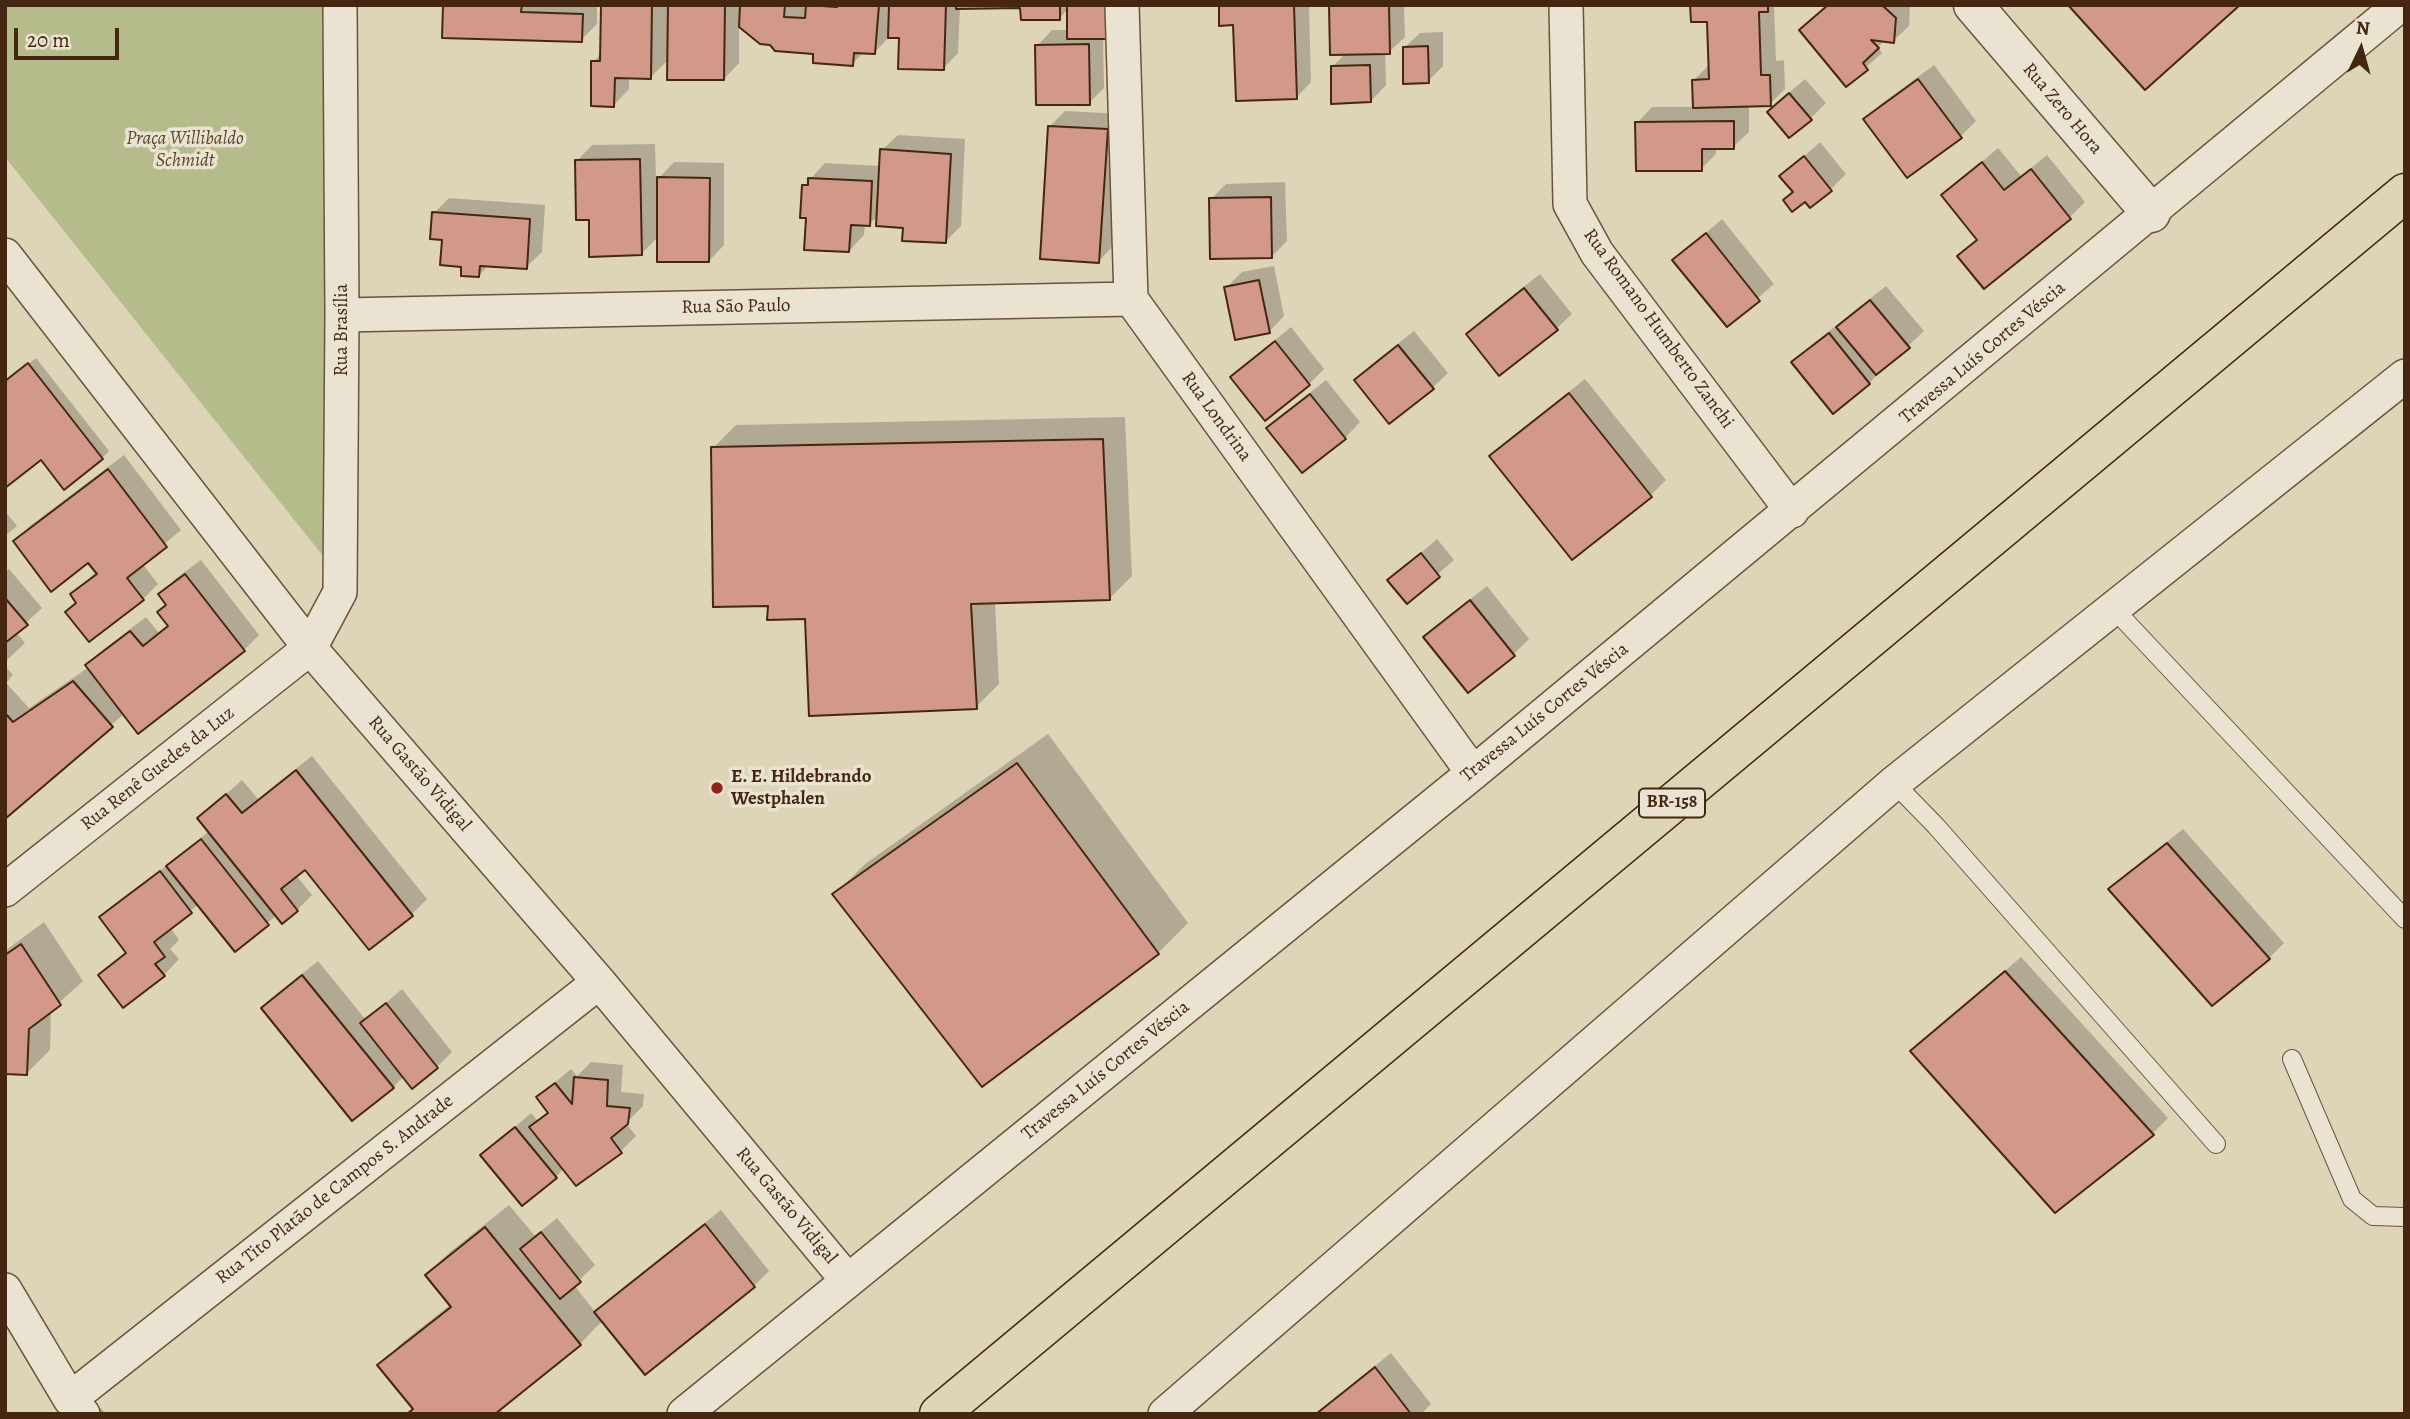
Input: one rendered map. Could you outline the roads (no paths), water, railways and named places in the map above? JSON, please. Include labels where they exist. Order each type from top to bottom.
[{"type":"highway","name":"BR-158","points":[[939,1414],[2405,193]]},
{"type":"street","name":"Rua Brasília","points":[[310,648],[340,592],[340,5]]},
{"type":"street","points":[[1122,5],[1131,299]]},
{"type":"street","name":"Rua Romano Humberto Zanchi","points":[[1566,5],[1570,204],[1597,253],[1792,511]]},
{"type":"street","name":"Rua Zero Hora","points":[[1973,5],[2151,214]]},
{"type":"street","name":"Travessa Luís Cortes Véscia","points":[[684,1414],[1474,773],[2400,5]]},
{"type":"street","name":"Rua Gastão Vidigal","points":[[11,274],[310,648],[599,982],[848,1280]]},
{"type":"street","name":"Rua São Paulo","points":[[342,315],[1131,299]]},
{"type":"street","name":"Rua Londrina","points":[[1131,299],[1474,773]]},
{"type":"street","points":[[1165,1414],[1894,783],[2405,376]]},
{"type":"street","name":"Rua Renê Guedes da Luz","points":[[5,890],[310,648]]},
{"type":"street","name":"Rua Tito Platão de Campos S. Andrade","points":[[76,1406],[599,982]]},
{"type":"street","points":[[5,1290],[76,1406]]},
{"type":"lane","points":[[2114,609],[2405,919]]},
{"type":"lane","points":[[1894,783],[1936,826],[2216,1144]]},
{"type":"lane","points":[[2292,1059],[2352,1199],[2372,1216],[2405,1217]]},
{"type":"place","name":"E. E. Hildebrando Westphalen","points":[[717,788]]},
{"type":"park label","name":"Praça Willibaldo Schmidt","points":[[185,150]]}]
